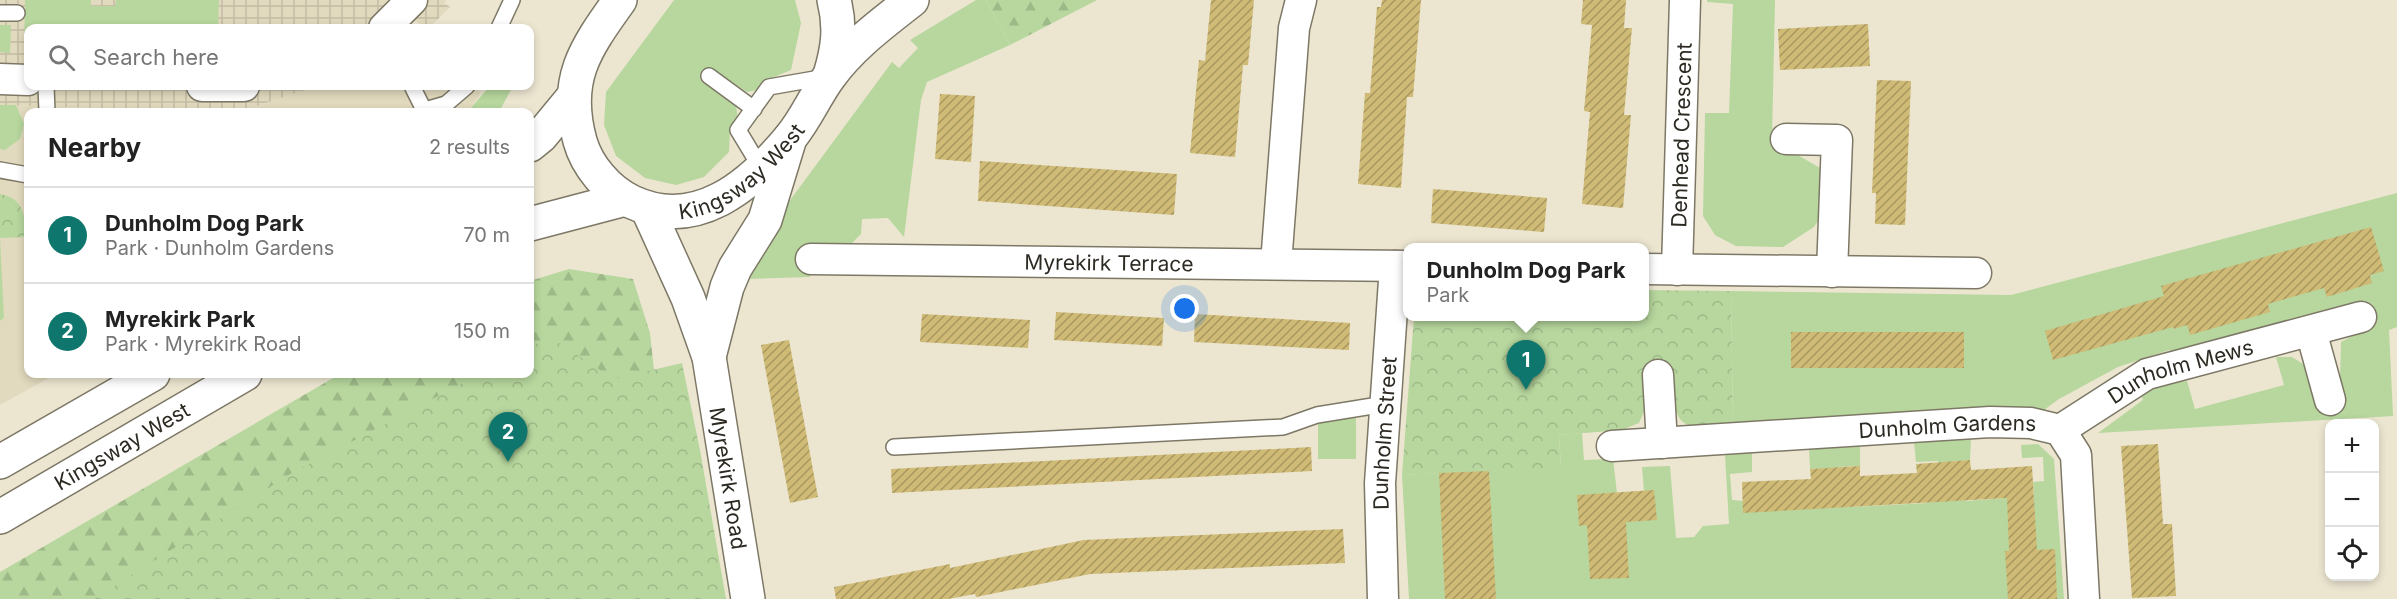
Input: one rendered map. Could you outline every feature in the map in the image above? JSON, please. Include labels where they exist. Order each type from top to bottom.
[{"type":"main road","points":[[620,0],[584,54],[574,96],[576,126],[587,159],[604,181],[636,204]]},
{"type":"main road","name":"Kingsway West","points":[[829,76],[836,54],[839,30],[834,0]]},
{"type":"main road","name":"Kingsway West","points":[[534,223],[636,204],[684,212],[710,206],[735,191],[761,168],[790,138],[829,76],[866,36],[912,0]]},
{"type":"main road","points":[[534,142],[574,96]]},
{"type":"main road","name":"Myrekirk Road","points":[[709,357],[727,287],[735,268],[765,220],[790,138]]},
{"type":"main road","name":"Myrekirk Road","points":[[636,204],[688,298],[709,357],[748,599]]},
{"type":"main road","points":[[0,462],[146,378]]},
{"type":"main road","name":"Kingsway West","points":[[0,517],[238,378]]},
{"type":"street","points":[[388,24],[412,0]]},
{"type":"street","points":[[1276,264],[1294,27],[1301,0]]},
{"type":"street","name":"Denhead Crescent","points":[[1677,270],[1685,0]]},
{"type":"street","points":[[0,79],[24,80]]},
{"type":"street","points":[[1786,139],[1837,140],[1832,272]]},
{"type":"street","name":"Myrekirk Terrace","points":[[811,259],[1401,266]]},
{"type":"street","name":"Dunholm Street","points":[[1383,599],[1380,483],[1385,404],[1401,266]]},
{"type":"street","points":[[1649,269],[1976,273]]},
{"type":"street","name":"Dunholm Mews","points":[[2060,430],[2147,375],[2361,317]]},
{"type":"street","points":[[2311,330],[2330,400]]},
{"type":"street","points":[[1658,375],[1662,443]]},
{"type":"street","name":"Dunholm Gardens","points":[[1612,446],[1990,422],[2031,423],[2060,430],[2076,455],[2084,599]]},
{"type":"lane","points":[[501,24],[512,0]]},
{"type":"lane","points":[[0,13],[17,13]]},
{"type":"lane","points":[[709,76],[754,109]]},
{"type":"lane","points":[[761,168],[738,130],[769,87],[829,76]]},
{"type":"lane","points":[[46,90],[47,108]]},
{"type":"lane","points":[[414,90],[423,108]]},
{"type":"lane","points":[[434,108],[446,104],[462,90]]},
{"type":"lane","points":[[0,170],[24,174]]},
{"type":"lane","points":[[894,447],[1283,427],[1317,415],[1385,404]]},
{"type":"shaded area","points":[[0,0],[446,0],[444,3],[450,7],[433,24],[420,24],[415,20],[411,24],[24,24],[24,90],[306,90],[250,108],[0,105]]},
{"type":"shaded area","points":[[306,90],[478,90],[481,93],[470,108],[250,108]]},
{"type":"shaded area","points":[[0,105],[102,108],[24,108],[24,378],[49,378],[0,405]]},
{"type":"green space","points":[[25,0],[91,0],[91,6],[115,6],[116,0],[219,0],[218,24],[25,24]]},
{"type":"green space","points":[[674,0],[795,0],[801,23],[791,70],[764,81],[757,90],[747,92],[710,68],[702,80],[736,105],[738,120],[730,130],[729,152],[704,177],[676,185],[645,178],[616,156],[604,125],[606,92]]},
{"type":"green space","points":[[976,0],[986,0],[1010,45],[927,82],[921,100],[904,237],[888,218],[862,219],[861,234],[849,246],[812,248],[810,277],[746,279],[760,241],[892,62],[899,68],[918,48],[910,40]]},
{"type":"green space","points":[[986,0],[1097,0],[1010,45]]},
{"type":"green space","points":[[1707,0],[1775,0],[1772,140],[1827,172],[1826,208],[1814,227],[1783,247],[1736,246],[1715,235],[1703,216],[1705,113],[1729,113],[1733,4],[1707,2]]},
{"type":"green space","points":[[0,25],[11,25],[10,53],[0,52]]},
{"type":"green space","points":[[486,90],[511,90],[501,108],[471,108]]},
{"type":"green space","points":[[0,105],[16,105],[24,124],[20,139],[5,150],[0,149]]},
{"type":"green space","points":[[2397,193],[2397,327],[2389,330],[2393,416],[2098,433],[2143,400],[2140,393],[2159,384],[2187,381],[2195,409],[2284,385],[2276,357],[2292,357],[2306,366],[2319,404],[2345,397],[2340,380],[2341,342],[2364,330],[2177,355],[2169,350],[2118,367],[2059,399],[2044,410],[1999,410],[1733,426],[1731,291],[2011,295]]},
{"type":"green space","points":[[0,194],[14,199],[22,209],[24,237],[0,238]]},
{"type":"green space","points":[[0,238],[4,318],[0,321]]},
{"type":"green space","points":[[569,269],[633,279],[650,333],[669,511],[398,599],[0,599],[0,572],[333,378],[534,378],[534,280]]},
{"type":"green space","points":[[1649,290],[1731,291],[1733,426],[1699,427],[1682,421],[1674,403],[1670,369],[1643,372],[1645,409],[1639,423],[1622,430],[1559,435],[1561,468],[1402,475],[1414,321],[1649,321]]},
{"type":"green space","points":[[550,337],[614,379],[682,363],[726,599],[94,599],[292,473],[472,378],[534,378],[534,345]]},
{"type":"green space","points":[[1356,414],[1356,459],[1318,459],[1318,421]]},
{"type":"green space","points":[[1582,433],[1584,460],[1613,459],[1617,493],[1644,491],[1642,467],[1670,466],[1676,538],[1694,537],[1703,526],[1729,524],[1725,455],[1731,449],[1745,448],[1752,453],[1752,472],[1730,474],[1732,500],[1823,508],[1831,468],[1810,469],[1809,448],[1860,447],[1860,466],[1838,467],[1851,494],[1852,507],[1928,503],[1939,488],[1938,461],[1916,462],[1914,442],[1971,439],[1970,460],[1949,462],[1964,486],[1965,501],[2034,496],[2033,482],[2044,481],[2043,457],[2022,458],[2021,445],[2038,444],[2054,459],[2064,599],[1409,599],[1402,475],[1561,467],[1559,435]]},
{"type":"building","points":[[1211,0],[1254,0],[1248,65],[1243,65],[1235,157],[1190,153],[1199,60],[1205,61]]},
{"type":"building","points":[[1382,0],[1421,0],[1413,97],[1407,97],[1401,188],[1358,184],[1365,93],[1370,93],[1377,7],[1381,7]]},
{"type":"building","points":[[1583,0],[1626,0],[1624,28],[1632,28],[1624,115],[1631,115],[1623,208],[1582,204],[1590,112],[1584,111],[1592,25],[1581,24]]},
{"type":"building","points":[[1868,24],[1870,66],[1780,70],[1778,29]]},
{"type":"building","points":[[1877,80],[1911,81],[1905,225],[1875,224],[1876,193],[1872,193]]},
{"type":"building","points":[[940,94],[975,96],[971,162],[935,159]]},
{"type":"building","points":[[980,161],[1177,174],[1174,215],[978,201]]},
{"type":"building","points":[[1433,189],[1547,198],[1544,232],[1431,223]]},
{"type":"building","points":[[2371,227],[2384,271],[2370,275],[2372,283],[2327,297],[2324,288],[2268,304],[2270,312],[2190,335],[2187,325],[2174,329],[2173,327],[2053,360],[2045,331],[2164,296],[2161,286]]},
{"type":"building","points":[[1056,312],[1164,318],[1162,346],[1054,340]]},
{"type":"building","points":[[922,314],[1030,320],[1028,348],[920,342]]},
{"type":"building","points":[[1195,314],[1350,323],[1349,350],[1194,342]]},
{"type":"building","points":[[1791,332],[1964,332],[1964,368],[1791,368]]},
{"type":"building","points":[[789,340],[818,497],[790,503],[761,345]]},
{"type":"building","points":[[2158,444],[2163,524],[2172,524],[2176,596],[2132,598],[2121,446]]},
{"type":"building","points":[[1311,447],[1312,471],[892,493],[891,469]]},
{"type":"building","points":[[1970,460],[1971,470],[2032,466],[2037,550],[2055,549],[2057,599],[2008,599],[2005,551],[2009,551],[2007,498],[1743,513],[1742,482],[1811,479],[1810,469],[1860,466],[1860,476],[1917,473],[1916,464]]},
{"type":"building","points":[[1489,471],[1496,599],[1445,599],[1439,473]]},
{"type":"building","points":[[1654,490],[1657,520],[1626,522],[1629,578],[1590,579],[1587,525],[1579,526],[1577,495]]},
{"type":"building","points":[[1343,529],[1345,563],[1090,574],[976,597],[975,594],[948,599],[836,599],[834,587],[950,564],[950,568],[1084,540]]},
{"type":"place","name":"Dunholm Dog Park","points":[[1526,390]]},
{"type":"place","name":"Myrekirk Park","points":[[508,462]]}]
